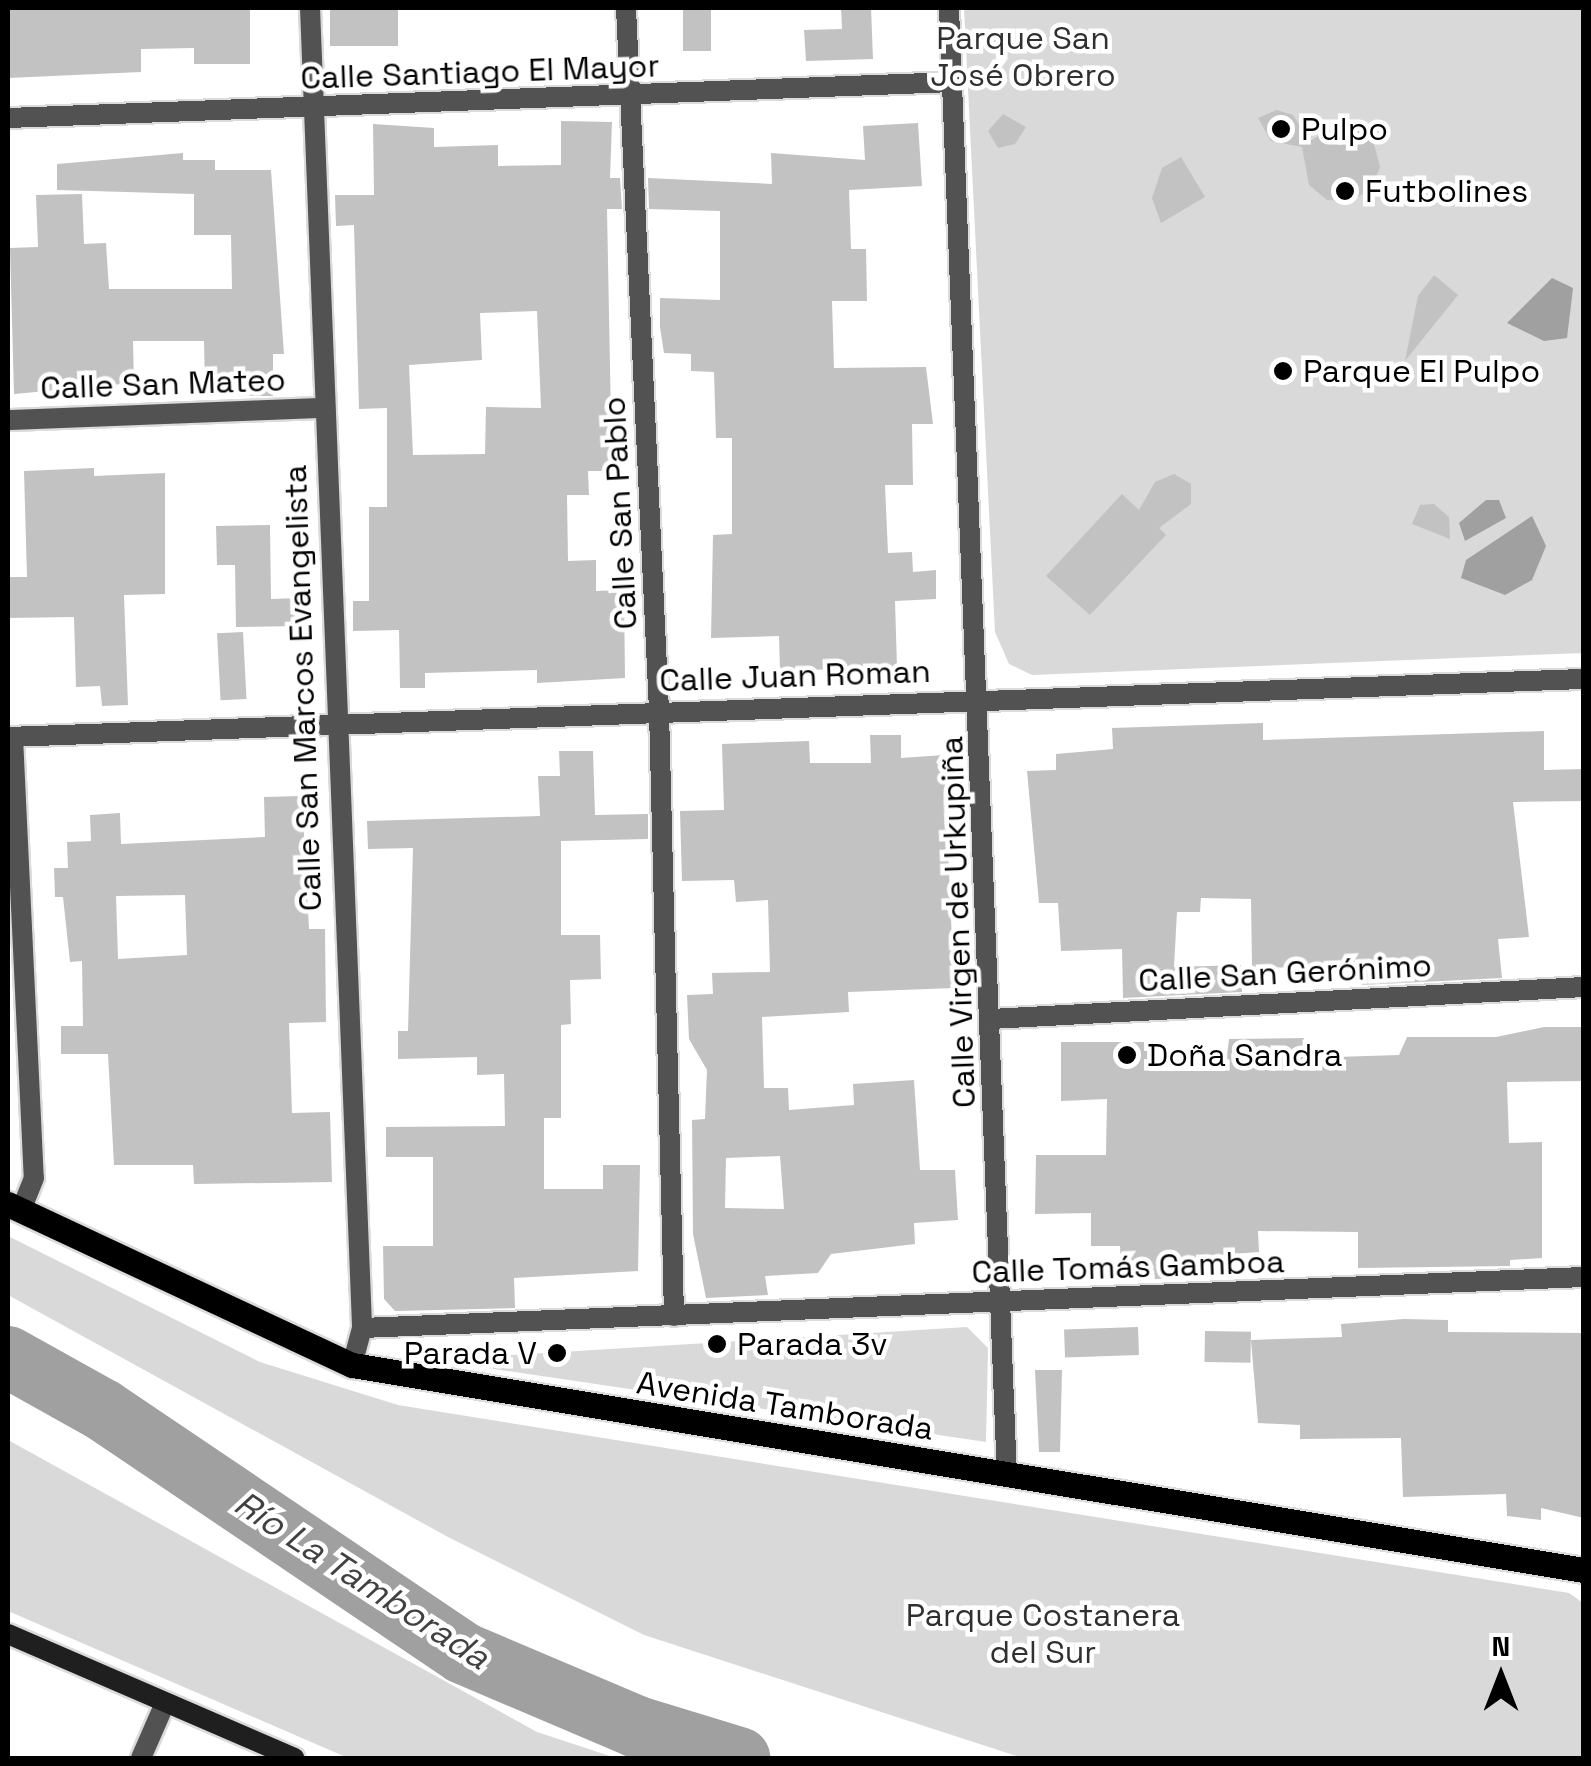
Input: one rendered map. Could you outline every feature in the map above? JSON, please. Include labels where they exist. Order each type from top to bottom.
[{"type":"main road","name":"Avenida Tamborada","points":[[14,1207],[352,1365],[1584,1570]]},
{"type":"main road","points":[[8,1634],[294,1758]]},
{"type":"street","name":"Calle San Marcos Evangelista","points":[[310,8],[332,724],[362,1328],[352,1365]]},
{"type":"street","name":"Calle San Pablo","points":[[626,8],[659,710],[674,1316]]},
{"type":"street","name":"Calle Virgen de Urkupiña","points":[[949,8],[982,701],[1007,1476]]},
{"type":"street","name":"Calle Santiago El Mayor","points":[[8,118],[630,98],[954,82]]},
{"type":"street","name":"Calle San Mateo","points":[[8,420],[322,408]]},
{"type":"street","name":"Calle Juan Roman","points":[[10,737],[1584,678]]},
{"type":"street","points":[[10,737],[34,1178],[14,1207]]},
{"type":"street","name":"Calle San Gerónimo","points":[[991,1019],[1584,987]]},
{"type":"street","name":"Calle Tomás Gamboa","points":[[362,1328],[1584,1277]]},
{"type":"street","points":[[141,1758],[166,1703]]},
{"type":"green space","name":"Parque El Pulpo","points":[[964,8],[1583,8],[1583,653],[1032,675],[1009,664],[995,632]]},
{"type":"green space","name":"Parque Costanera del Sur","points":[[8,1236],[260,1362],[398,1405],[1569,1593],[1583,1603],[1583,1758],[1023,1758],[644,1635],[448,1537],[8,1295]]},
{"type":"green space","points":[[967,1327],[988,1348],[986,1442],[433,1360]]},
{"type":"green space","points":[[8,1440],[537,1732],[616,1758],[348,1758],[8,1611]]},
{"type":"shaded area","points":[[1552,278],[1573,288],[1567,338],[1544,341],[1507,323]]},
{"type":"shaded area","points":[[1486,500],[1499,500],[1506,518],[1465,541],[1459,523]]},
{"type":"shaded area","points":[[1532,516],[1546,546],[1532,580],[1505,595],[1461,578],[1466,560]]},
{"type":"building","points":[[8,8],[250,8],[250,64],[194,64],[194,48],[141,49],[141,72],[8,78]]},
{"type":"building","points":[[330,8],[398,8],[398,46],[330,46]]},
{"type":"building","points":[[683,8],[711,8],[711,51],[683,51]]},
{"type":"building","points":[[841,8],[871,8],[873,59],[806,61],[804,30],[842,29]]},
{"type":"building","points":[[1277,110],[1293,115],[1310,141],[1332,128],[1356,129],[1374,144],[1380,167],[1371,189],[1351,201],[1327,200],[1309,185],[1302,147],[1271,141],[1258,118]]},
{"type":"building","points":[[1003,114],[1026,127],[1015,144],[998,148],[988,131]]},
{"type":"building","points":[[561,121],[612,122],[610,178],[620,178],[622,209],[607,209],[612,471],[588,471],[589,495],[567,495],[568,561],[596,560],[596,591],[624,590],[625,678],[537,683],[537,670],[425,673],[425,688],[400,688],[399,630],[353,631],[353,601],[369,601],[369,507],[387,507],[387,408],[359,409],[354,225],[336,226],[335,195],[374,195],[373,124],[434,128],[434,147],[498,145],[498,166],[561,165]],"holes":[[[537,311],[541,408],[486,407],[485,454],[413,455],[409,365],[482,360],[480,313]]]},
{"type":"building","points":[[918,123],[922,186],[849,190],[851,249],[866,249],[867,301],[832,301],[834,368],[926,367],[933,424],[912,424],[913,485],[885,485],[888,553],[912,552],[913,572],[936,570],[936,599],[895,601],[897,667],[780,671],[779,636],[711,638],[713,535],[732,534],[732,438],[716,438],[714,372],[691,371],[691,354],[664,353],[660,327],[660,298],[720,300],[720,211],[649,209],[648,178],[772,184],[771,153],[865,160],[863,126]]},
{"type":"building","points":[[183,153],[183,160],[215,160],[215,170],[271,170],[284,354],[273,354],[273,396],[213,396],[205,389],[204,341],[133,341],[134,383],[14,394],[10,248],[38,247],[36,195],[82,194],[84,244],[106,243],[109,289],[232,289],[231,235],[194,235],[194,194],[57,190],[57,164]]},
{"type":"building","points":[[1181,157],[1205,197],[1161,223],[1152,198],[1162,168]]},
{"type":"building","points":[[1434,275],[1458,295],[1405,361],[1418,296]]},
{"type":"building","points":[[94,468],[94,476],[165,473],[165,594],[124,595],[128,705],[102,706],[100,686],[76,687],[74,617],[8,618],[8,577],[27,577],[24,471]]},
{"type":"building","points":[[1174,474],[1191,484],[1191,504],[1159,528],[1166,535],[1090,615],[1046,576],[1122,494],[1139,510],[1155,482]]},
{"type":"building","points":[[1434,504],[1449,517],[1450,539],[1412,524],[1420,505]]},
{"type":"building","points":[[270,525],[271,599],[300,598],[301,626],[236,627],[235,565],[217,565],[216,526]]},
{"type":"building","points":[[243,632],[247,699],[221,700],[217,633]]},
{"type":"building","points":[[1263,723],[1263,740],[1544,731],[1544,770],[1584,769],[1584,801],[1513,802],[1529,937],[1498,939],[1502,978],[1362,985],[1362,969],[1252,967],[1251,899],[1201,898],[1200,912],[1177,912],[1174,967],[1241,965],[1242,992],[1123,998],[1122,949],[1061,951],[1058,903],[1039,903],[1027,771],[1056,770],[1056,754],[1113,749],[1112,728]]},
{"type":"building","points":[[870,735],[901,735],[901,758],[944,755],[954,988],[848,992],[849,1012],[762,1017],[764,1088],[788,1088],[789,1110],[854,1105],[853,1084],[914,1080],[920,1170],[955,1170],[958,1220],[914,1223],[915,1244],[831,1254],[818,1273],[765,1276],[768,1295],[706,1298],[693,1234],[692,1120],[705,1119],[707,1070],[689,1039],[687,995],[713,994],[712,973],[770,972],[768,900],[736,902],[734,880],[682,881],[680,811],[724,810],[722,744],[809,741],[810,763],[871,763]],"holes":[[[780,1156],[784,1209],[725,1208],[726,1158]]]},
{"type":"building","points":[[559,751],[593,751],[595,815],[648,814],[648,839],[561,841],[561,935],[600,935],[601,979],[570,980],[571,1024],[561,1025],[561,1118],[544,1118],[544,1189],[603,1189],[603,1165],[640,1165],[638,1271],[514,1278],[515,1308],[395,1311],[384,1299],[383,1246],[433,1246],[433,1157],[386,1157],[386,1127],[505,1126],[504,1074],[477,1075],[477,1057],[398,1059],[398,1031],[408,1031],[413,848],[368,849],[367,821],[540,816],[538,776],[560,776]]},
{"type":"building","points":[[302,796],[309,929],[325,929],[326,1022],[289,1023],[292,1113],[330,1112],[332,1182],[194,1184],[193,1165],[114,1165],[108,1054],[61,1054],[61,1026],[83,1026],[82,961],[70,962],[63,897],[55,897],[54,868],[68,868],[67,842],[91,841],[90,815],[120,813],[121,844],[265,837],[264,797]],"holes":[[[185,895],[187,955],[118,959],[116,896]]]},
{"type":"building","points":[[1544,1027],[1584,1027],[1584,1081],[1507,1082],[1509,1143],[1542,1142],[1542,1258],[1510,1260],[1510,1266],[1358,1268],[1358,1232],[1258,1231],[1259,1252],[1205,1256],[1205,1277],[1155,1279],[1154,1270],[1121,1270],[1120,1246],[1091,1246],[1091,1213],[1035,1214],[1036,1155],[1106,1155],[1107,1099],[1061,1101],[1061,1042],[1148,1042],[1149,1071],[1225,1071],[1229,1039],[1304,1038],[1304,1058],[1399,1055],[1407,1037],[1496,1037]]},
{"type":"building","points":[[1448,1320],[1448,1332],[1584,1333],[1584,1518],[1541,1508],[1541,1520],[1507,1516],[1506,1494],[1403,1497],[1401,1438],[1300,1439],[1300,1425],[1258,1423],[1251,1340],[1342,1337],[1341,1324]]},
{"type":"building","points":[[1138,1327],[1139,1355],[1065,1358],[1064,1330]]},
{"type":"building","points":[[1205,1331],[1251,1332],[1250,1363],[1204,1362]]},
{"type":"building","points":[[1035,1370],[1062,1370],[1060,1452],[1039,1452]]},
{"type":"waterway","name":"Río La Tamborada","points":[[8,1357],[103,1410],[463,1653],[637,1727],[739,1758]]},
{"type":"place","name":"Pulpo","points":[[1281,129]]},
{"type":"place","name":"Futbolines","points":[[1345,191]]},
{"type":"place","name":"Parque El Pulpo","points":[[1283,371]]},
{"type":"place","name":"Doña Sandra","points":[[1127,1055]]},
{"type":"place","name":"Parada 3v","points":[[717,1344]]},
{"type":"place","name":"Parada V","points":[[557,1353]]},
{"type":"park label","name":"Parque San José Obrero","points":[[1023,58]]}]
